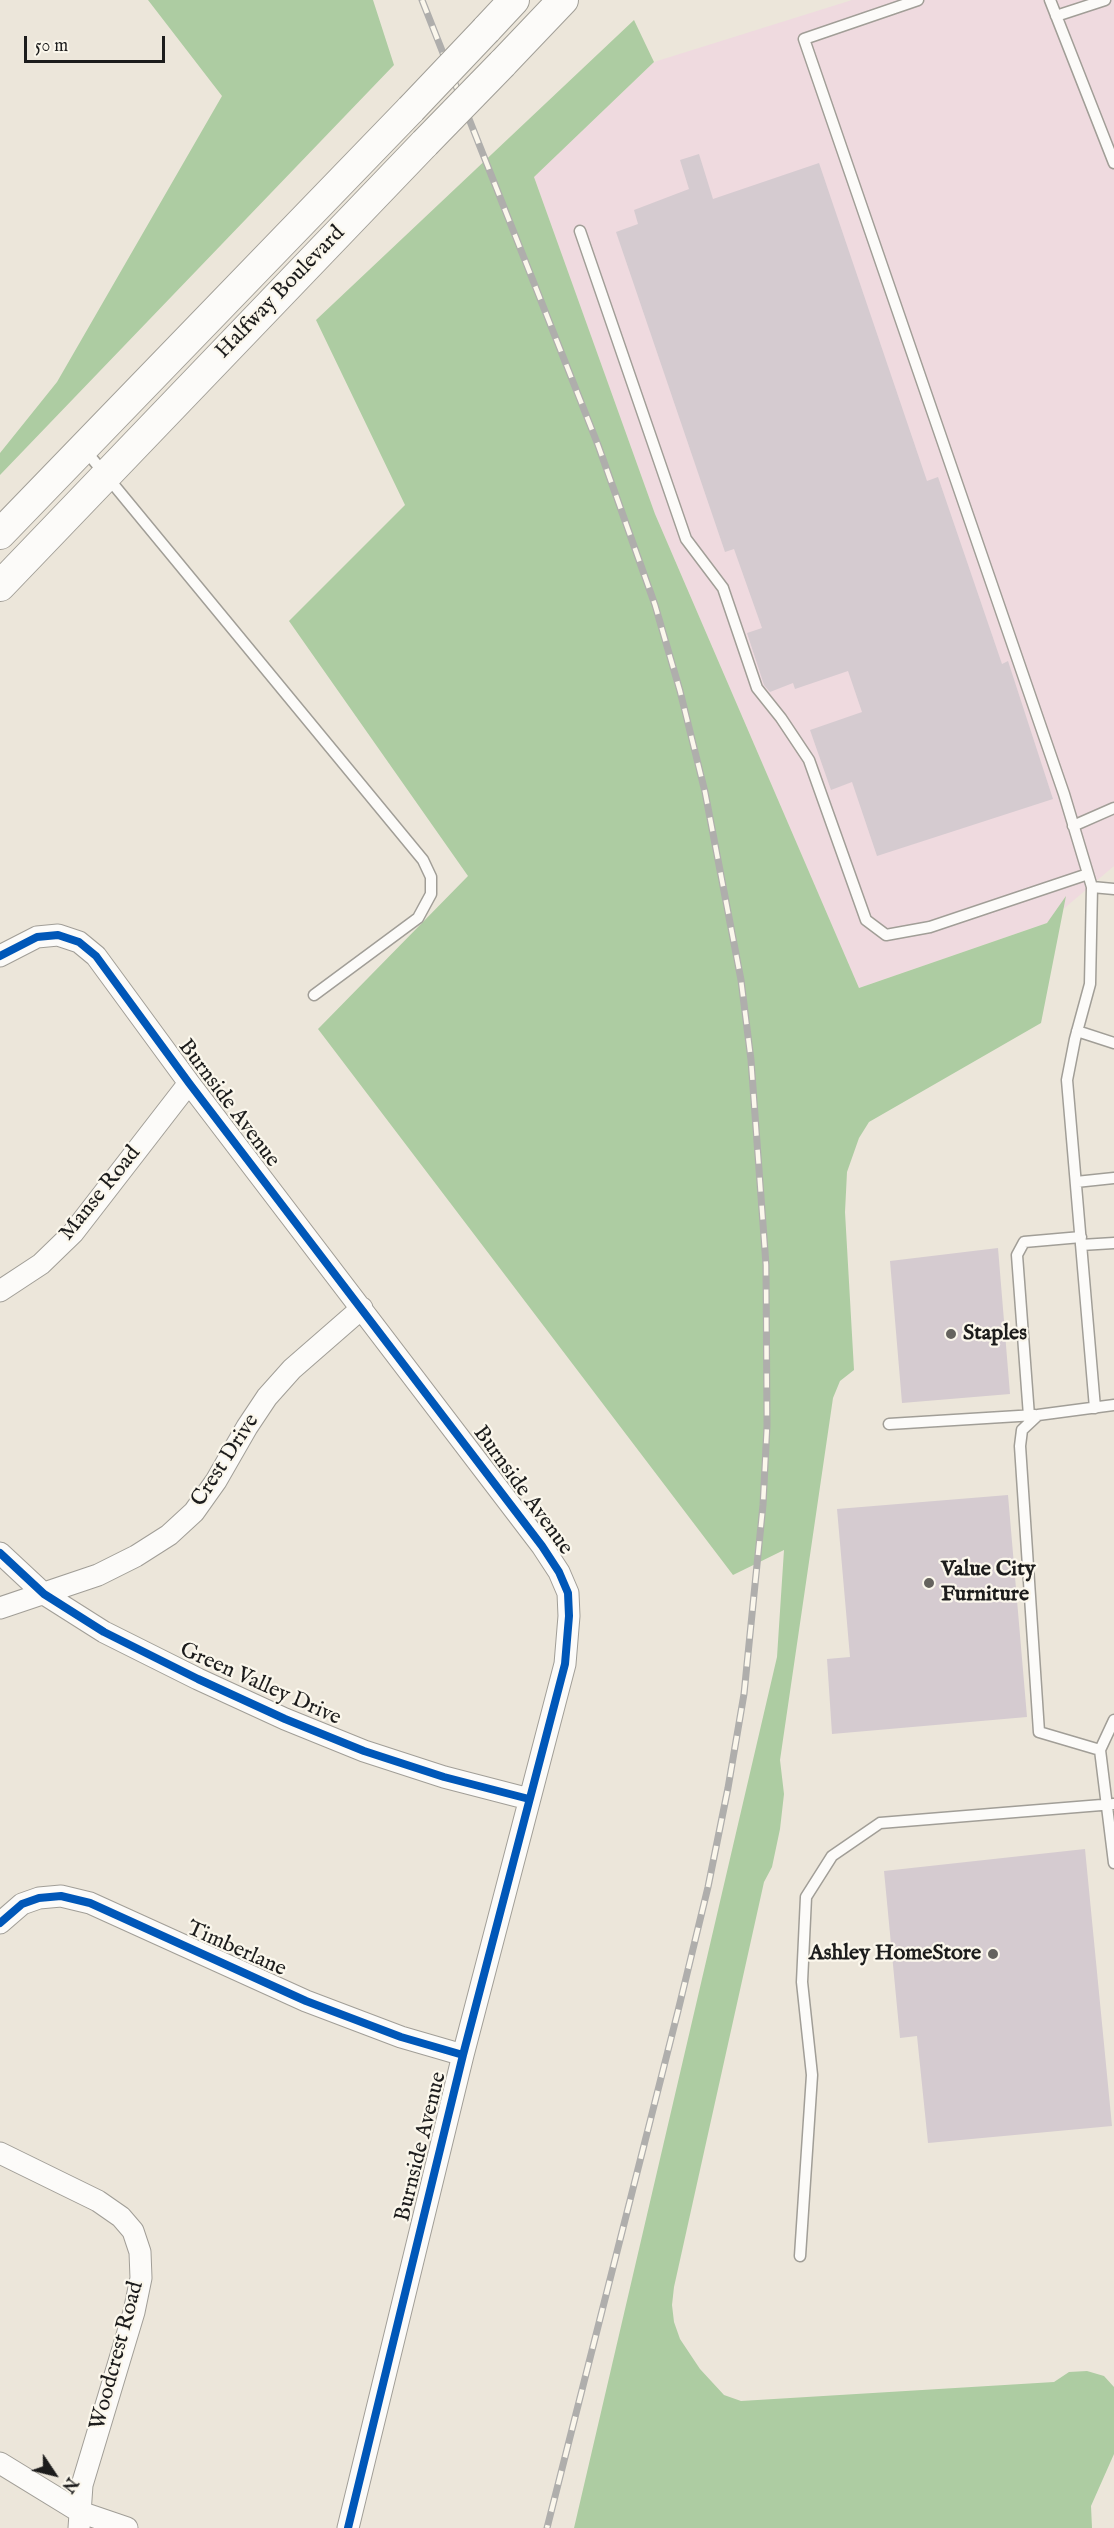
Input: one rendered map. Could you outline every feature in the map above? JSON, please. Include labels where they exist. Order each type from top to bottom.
[{"type":"main road","name":"Halfway Boulevard","points":[[0,534],[514,0]]},
{"type":"main road","name":"Halfway Boulevard","points":[[0,586],[563,0]]},
{"type":"street","name":"Burnside Avenue","points":[[0,956],[37,937],[58,935],[79,942],[96,956],[189,1083],[542,1546],[559,1572],[568,1593],[569,1616],[565,1664],[463,2055],[348,2528]]},
{"type":"street","name":"Manse Road","points":[[0,1291],[41,1264],[73,1233],[189,1083]]},
{"type":"street","name":"Crest Drive","points":[[0,1608],[98,1575],[169,1535],[194,1512],[267,1397],[292,1369],[362,1308]]},
{"type":"street","name":"Green Valley Drive","points":[[0,1553],[44,1594],[104,1632],[198,1679],[285,1719],[364,1750],[444,1777],[530,1799]]},
{"type":"street","name":"Timberlane","points":[[0,1923],[22,1904],[39,1898],[61,1896],[90,1903],[306,2001],[401,2037],[463,2055]]},
{"type":"street","name":"Woodcrest Road","points":[[0,2153],[98,2201],[121,2217],[133,2230],[141,2252],[141,2278],[134,2312],[82,2485],[79,2520]]},
{"type":"street","points":[[0,2463],[46,2493],[79,2520],[127,2528]]},
{"type":"lane","points":[[918,0],[804,39],[1092,887],[1090,984],[1067,1080],[1095,1408]]},
{"type":"lane","points":[[1050,0],[1113,159]]},
{"type":"lane","points":[[1056,16],[1105,0]]},
{"type":"lane","points":[[580,231],[686,539],[723,588],[757,688],[781,718],[809,760],[866,920],[886,935],[930,927],[1088,874]]},
{"type":"lane","points":[[83,448],[423,860],[431,877],[431,894],[418,918],[314,995]]},
{"type":"lane","points":[[1073,826],[1114,808]]},
{"type":"lane","points":[[1092,887],[1114,889]]},
{"type":"lane","points":[[1077,1031],[1114,1043]]},
{"type":"lane","points":[[1076,1182],[1114,1178]]},
{"type":"lane","points":[[1100,1750],[1039,1732],[1020,1446],[1022,1430],[1033,1415],[1017,1255],[1024,1242],[1114,1243]]},
{"type":"lane","points":[[889,1424],[1033,1415],[1114,1405]]},
{"type":"lane","points":[[1114,1720],[1100,1750],[1111,1804],[1114,1863]]},
{"type":"lane","points":[[800,2256],[812,2075],[802,1982],[806,1897],[832,1856],[880,1823],[1111,1804]]},
{"type":"shaded area","points":[[852,0],[1114,0],[1114,866],[1047,923],[859,988],[655,514],[534,177],[654,62]]},
{"type":"green space","points":[[148,0],[373,0],[394,65],[0,475],[0,453],[57,382],[222,96]]},
{"type":"green space","points":[[634,20],[654,62],[534,177],[655,514],[859,988],[1047,923],[1066,896],[1041,1023],[869,1122],[859,1138],[847,1172],[845,1212],[854,1370],[840,1381],[833,1398],[780,1760],[784,1794],[780,1829],[772,1867],[764,1882],[674,2287],[672,2305],[674,2322],[680,2339],[700,2369],[724,2395],[741,2401],[1054,2382],[1069,2372],[1087,2371],[1104,2376],[1114,2387],[1114,2454],[1091,2506],[1092,2528],[574,2528],[777,1657],[784,1550],[733,1575],[318,1029],[468,876],[289,621],[405,505],[316,320]]},
{"type":"building","points":[[699,154],[713,199],[819,163],[927,481],[938,477],[1002,664],[1008,661],[1053,799],[877,856],[852,782],[831,790],[810,730],[862,712],[848,671],[795,689],[793,683],[770,692],[764,685],[747,633],[762,628],[734,549],[725,552],[616,232],[638,224],[634,210],[689,189],[680,160]]},
{"type":"building","name":"Staples","points":[[998,1248],[1010,1394],[902,1403],[890,1261]]},
{"type":"building","name":"Value City Furniture","points":[[1008,1495],[1027,1717],[832,1734],[827,1659],[850,1657],[837,1509]]},
{"type":"building","name":"Ashley HomeStore","points":[[1085,1849],[1112,2126],[928,2143],[917,2036],[900,2038],[884,1871]]},
{"type":"railway","points":[[422,0],[598,445],[655,605],[680,691],[705,792],[741,980],[751,1060],[766,1265],[767,1426],[763,1505],[744,1694],[728,1788],[708,1887],[678,2011],[547,2528]]},
{"type":"cycle path","points":[[0,956],[37,937],[58,935],[79,942],[96,956],[189,1083],[542,1546],[559,1572],[568,1593],[569,1616],[565,1664],[463,2055],[348,2528]]},
{"type":"cycle path","points":[[0,1553],[44,1594],[104,1632],[198,1679],[285,1719],[364,1751],[444,1777],[529,1799]]},
{"type":"cycle path","points":[[0,1923],[22,1904],[39,1898],[61,1896],[90,1903],[306,2001],[401,2037],[463,2055]]},
{"type":"place","name":"Staples","points":[[951,1334]]},
{"type":"place","name":"Value City Furniture","points":[[929,1583]]},
{"type":"place","name":"Ashley HomeStore","points":[[993,1954]]}]
